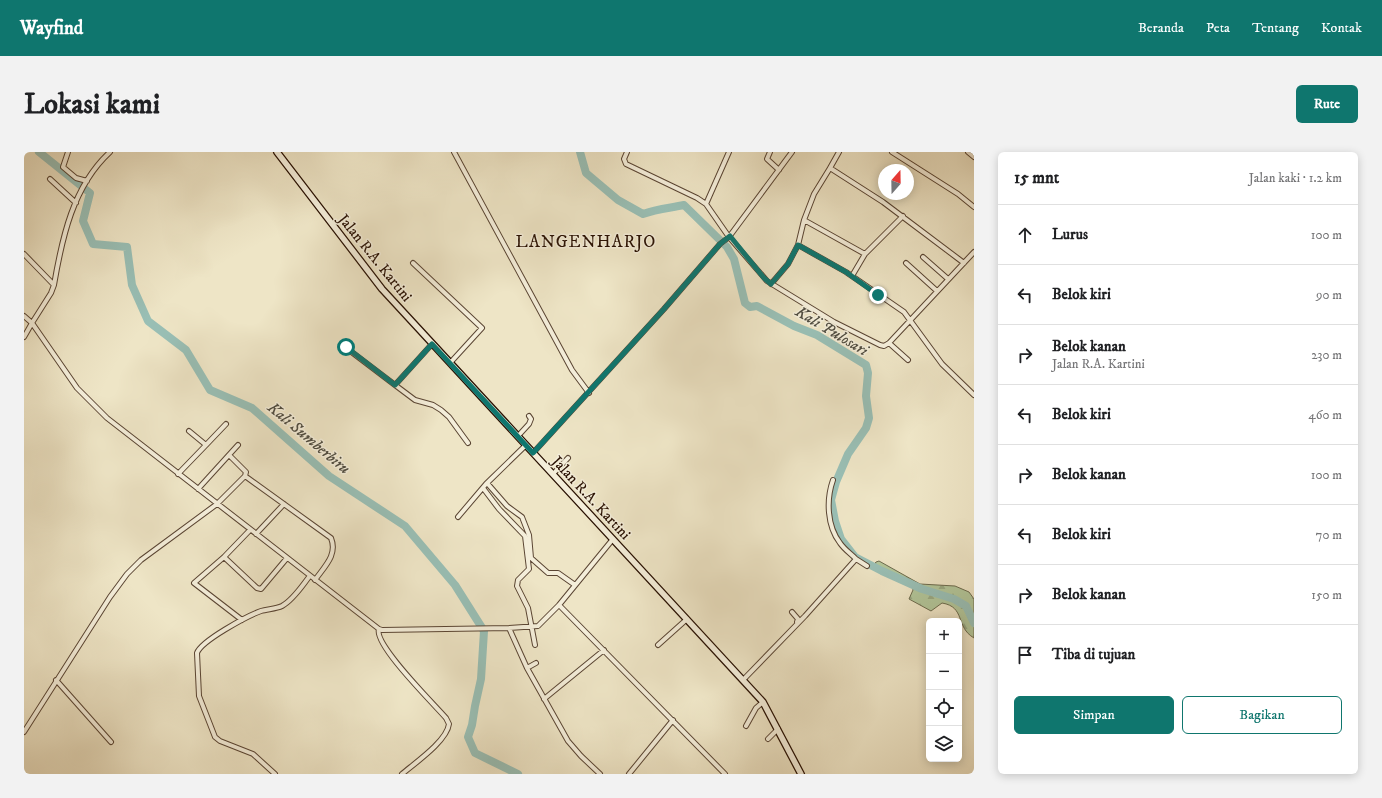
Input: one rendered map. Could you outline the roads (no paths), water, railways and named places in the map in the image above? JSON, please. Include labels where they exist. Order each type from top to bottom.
[{"type":"main road","name":"Jalan R.A. Kartini","points":[[277,152],[382,289],[763,702],[801,774]]},
{"type":"street","points":[[68,152],[63,167],[76,178],[86,183]]},
{"type":"street","points":[[24,337],[51,293],[54,285],[62,243],[76,203],[96,167],[110,152]]},
{"type":"street","points":[[454,152],[572,370],[589,393]]},
{"type":"street","points":[[627,152],[624,159],[626,164],[697,198],[706,204],[764,278],[771,284],[834,322],[884,346],[889,343],[974,252]]},
{"type":"street","points":[[706,204],[729,152]]},
{"type":"street","points":[[770,152],[767,159],[779,170]]},
{"type":"street","points":[[533,453],[589,393],[720,244],[730,236],[792,152]]},
{"type":"street","points":[[771,284],[788,264],[798,245],[804,220],[814,194],[839,152]]},
{"type":"street","points":[[892,152],[958,194],[974,207]]},
{"type":"street","points":[[968,152],[974,157]]},
{"type":"street","points":[[830,168],[903,216],[964,263]]},
{"type":"street","points":[[50,179],[76,203]]},
{"type":"street","points":[[852,276],[865,254],[903,216]]},
{"type":"street","points":[[804,220],[865,254]]},
{"type":"street","points":[[798,245],[852,276],[904,312],[942,364],[974,395]]},
{"type":"street","points":[[24,254],[54,285]]},
{"type":"street","points":[[923,257],[948,279]]},
{"type":"street","points":[[413,263],[482,328],[450,363]]},
{"type":"street","points":[[906,263],[937,291]]},
{"type":"street","points":[[24,316],[32,323],[88,400],[178,474],[379,629],[490,629],[533,626],[541,624],[560,605],[613,539]]},
{"type":"street","points":[[889,343],[908,360]]},
{"type":"street","points":[[395,385],[432,344]]},
{"type":"street","points":[[346,347],[415,400],[433,405],[441,410],[449,417],[468,443]]},
{"type":"street","points":[[518,436],[529,424],[529,416]]},
{"type":"street","points":[[178,474],[226,424]]},
{"type":"street","points":[[189,431],[206,445]]},
{"type":"street","points":[[198,489],[238,445]]},
{"type":"street","points":[[458,517],[485,485],[526,445]]},
{"type":"street","points":[[24,732],[110,597],[136,564],[218,504],[245,476],[246,472],[244,469],[229,455]]},
{"type":"street","points":[[553,474],[568,458]]},
{"type":"street","points":[[245,476],[324,532],[332,541],[333,555],[314,580]]},
{"type":"street","points":[[833,480],[828,495],[832,527],[841,544],[856,559],[867,566]]},
{"type":"street","points":[[485,485],[507,506],[520,514],[527,536],[531,558],[548,573],[558,573],[575,585]]},
{"type":"street","points":[[485,485],[501,512],[527,536],[529,569],[518,580],[517,586],[528,608],[533,626],[535,645]]},
{"type":"street","points":[[256,534],[284,504]]},
{"type":"street","points":[[242,620],[194,582],[224,557],[250,530]]},
{"type":"street","points":[[224,557],[257,588],[261,589],[287,558]]},
{"type":"street","points":[[743,679],[805,616],[856,559]]},
{"type":"street","points":[[275,774],[253,754],[220,741],[215,737],[199,696],[197,657],[200,648],[242,620],[261,611],[282,606],[292,598],[310,576]]},
{"type":"street","points":[[560,605],[725,774]]},
{"type":"street","points":[[743,679],[798,621],[792,612]]},
{"type":"street","points":[[658,644],[687,619]]},
{"type":"street","points":[[509,628],[544,699],[571,745],[600,774]]},
{"type":"street","points":[[379,629],[378,635],[390,654],[446,718],[449,724],[444,736],[425,755],[402,774]]},
{"type":"street","points":[[544,699],[604,650]]},
{"type":"street","points":[[528,667],[536,663]]},
{"type":"street","points":[[56,680],[111,742]]},
{"type":"street","points":[[746,726],[756,708],[763,702]]},
{"type":"street","points":[[629,774],[673,720]]},
{"type":"street","points":[[768,739],[778,729]]},
{"type":"waterway","name":"Kali Sumberbiru","points":[[39,152],[90,193],[83,221],[93,244],[127,247],[132,285],[148,321],[186,350],[210,390],[252,408],[329,476],[405,526],[455,585],[484,631],[481,679],[472,725],[468,737],[475,753],[518,774]]},
{"type":"waterway","name":"Kali Pulosari","points":[[580,152],[586,173],[618,200],[643,214],[684,205],[727,247],[734,259],[745,303],[750,307],[757,306],[794,326],[817,335],[866,365],[868,373],[866,396],[869,418],[866,428],[848,454],[836,482],[831,500],[835,521],[841,539],[855,557],[922,589],[954,599],[966,606],[974,623]]},
{"type":"district","name":"LANGENHARJO","points":[[586,242]]}]
